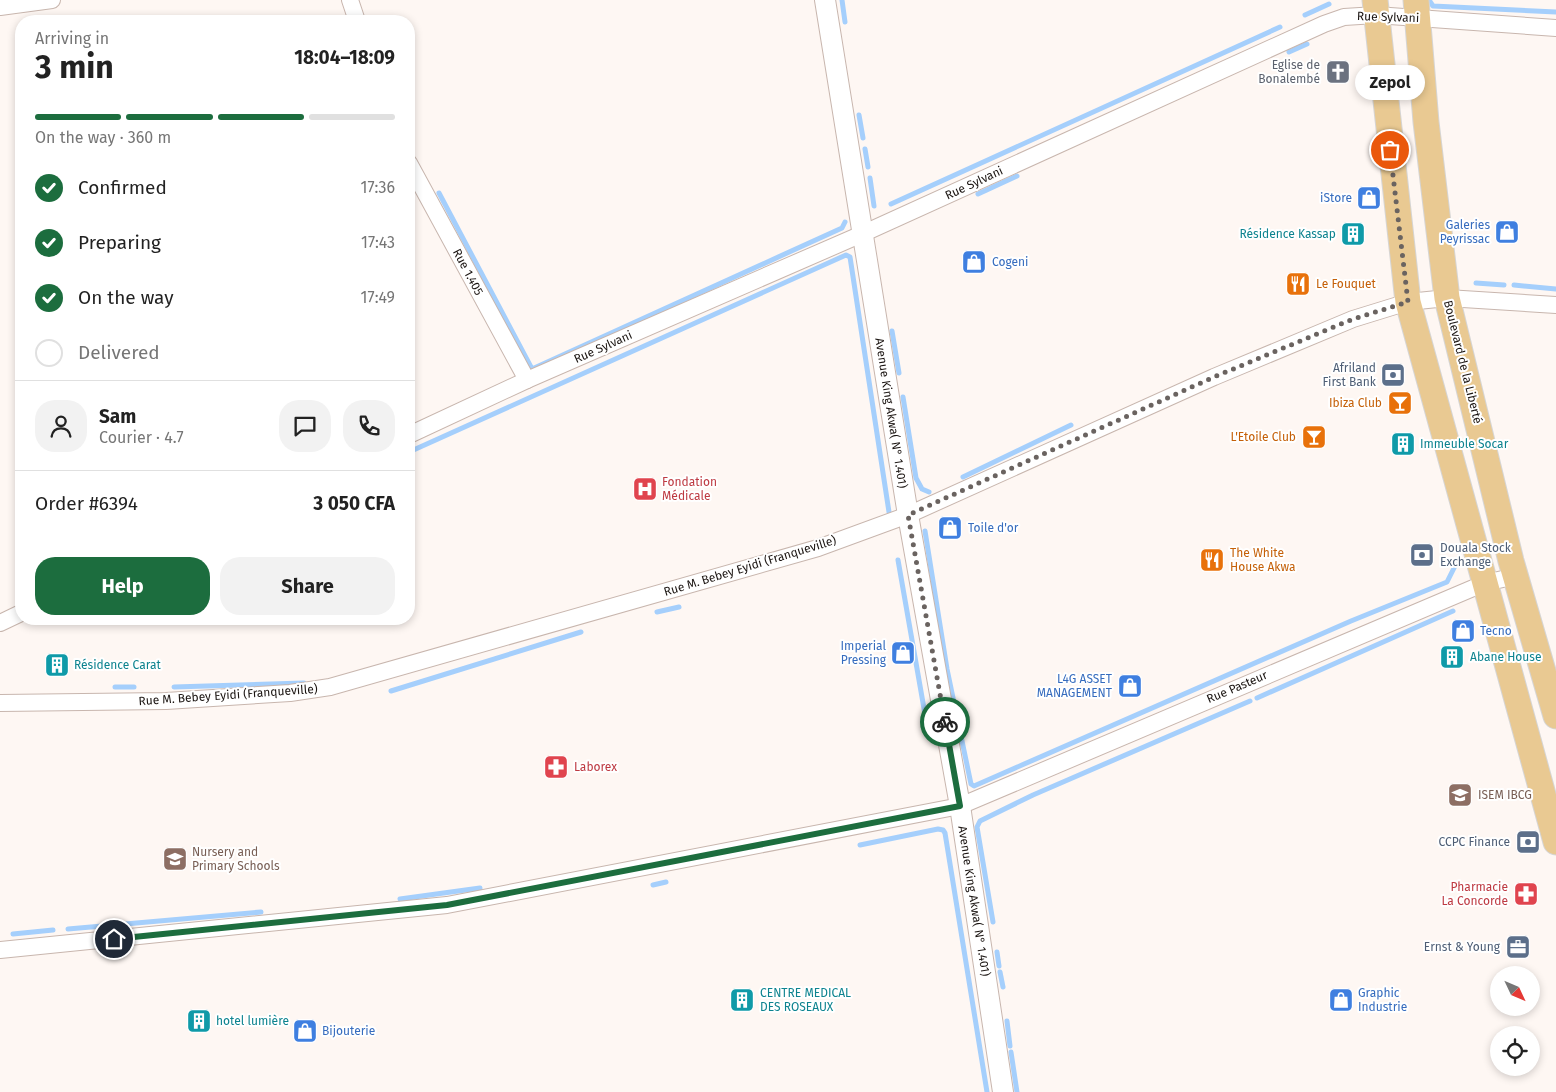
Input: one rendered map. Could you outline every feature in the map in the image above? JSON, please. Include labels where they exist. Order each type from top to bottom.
[{"type":"main road","points":[[1376,7],[1408,302],[1556,842]]},
{"type":"main road","name":"Boulevard de la Liberté","points":[[1417,9],[1426,122],[1447,298],[1516,576],[1556,716]]},
{"type":"street","points":[[0,7],[52,0]]},
{"type":"street","points":[[350,0],[355,15]]},
{"type":"street","name":"Avenue King Akwa( N° 1.401)","points":[[825,0],[908,515],[960,806],[1003,1092]]},
{"type":"street","name":"Rue Sylvani","points":[[415,432],[526,380],[862,234],[1324,24],[1376,7],[1417,9],[1556,28]]},
{"type":"street","name":"Rue 1.405","points":[[415,174],[526,380]]},
{"type":"street","name":"Rue M. Bebey Eyidi (Franqueville)","points":[[0,703],[166,701],[290,693],[330,687],[789,557],[908,515],[1214,377],[1353,319],[1408,302],[1447,298],[1556,305]]},
{"type":"street","name":"Rue Pasteur","points":[[0,950],[447,905],[960,806],[1485,583],[1516,576]]},
{"type":"street","points":[[0,623],[15,616]]},
{"type":"waterway","points":[[842,0],[845,22]]},
{"type":"waterway","points":[[1429,0],[1433,6],[1556,12]]},
{"type":"waterway","points":[[1305,15],[1329,4]]},
{"type":"waterway","points":[[891,204],[1280,27]]},
{"type":"waterway","points":[[1289,52],[1307,44]]},
{"type":"waterway","points":[[859,115],[863,138]]},
{"type":"waterway","points":[[865,149],[868,167]]},
{"type":"waterway","points":[[978,194],[1017,176]]},
{"type":"waterway","points":[[870,178],[874,206]]},
{"type":"waterway","points":[[439,193],[532,369],[842,228],[845,222]]},
{"type":"waterway","points":[[415,449],[846,255],[850,257],[889,512]]},
{"type":"waterway","points":[[1476,283],[1504,285]]},
{"type":"waterway","points":[[1514,285],[1556,289]]},
{"type":"waterway","points":[[892,331],[899,373]]},
{"type":"waterway","points":[[903,397],[916,478],[922,489],[929,492]]},
{"type":"waterway","points":[[963,477],[1071,425]]},
{"type":"waterway","points":[[925,531],[947,669],[971,784],[974,786],[1351,621],[1447,582],[1457,562]]},
{"type":"waterway","points":[[898,560],[926,720]]},
{"type":"waterway","points":[[657,612],[679,607]]},
{"type":"waterway","points":[[1257,698],[1453,611]]},
{"type":"waterway","points":[[391,691],[581,632]]},
{"type":"waterway","points":[[174,687],[304,683]]},
{"type":"waterway","points":[[115,687],[134,687]]},
{"type":"waterway","points":[[993,922],[977,827],[980,821],[1033,795],[1250,701]]},
{"type":"waterway","points":[[860,845],[938,829],[943,830],[945,833],[987,1092]]},
{"type":"waterway","points":[[653,885],[666,882]]},
{"type":"waterway","points":[[400,899],[480,888]]},
{"type":"waterway","points":[[68,929],[261,912]]},
{"type":"waterway","points":[[13,934],[53,930]]},
{"type":"waterway","points":[[997,952],[999,966]]},
{"type":"waterway","points":[[1000,972],[1003,987]]},
{"type":"waterway","points":[[1007,1021],[1010,1046]]},
{"type":"waterway","points":[[1011,1052],[1017,1092]]},
{"type":"way so far","points":[[945,722],[908,515],[1214,377],[1353,319],[1408,302],[1390,150]]},
{"type":"place","name":"Eglise de Bonalembé","points":[[1338,72]]},
{"type":"place","name":"Zepol","points":[[1390,150]]},
{"type":"place","name":"iStore","points":[[1369,198]]},
{"type":"place","name":"Galeries Peyrissac","points":[[1507,232]]},
{"type":"place","name":"Résidence Kassap","points":[[1353,234]]},
{"type":"place","name":"Cogeni","points":[[974,262]]},
{"type":"place","name":"Le Fouquet","points":[[1298,284]]},
{"type":"place","name":"Afriland First Bank","points":[[1393,375]]},
{"type":"place","name":"Ibiza Club","points":[[1400,403]]},
{"type":"place","name":"L'Etoile Club","points":[[1314,437]]},
{"type":"place","name":"Immeuble Socar","points":[[1403,444]]},
{"type":"place","name":"Fondation Médicale","points":[[645,489]]},
{"type":"place","name":"Toile d'or","points":[[950,528]]},
{"type":"place","name":"Douala Stock Exchange","points":[[1422,555]]},
{"type":"place","name":"The White House Akwa","points":[[1212,560]]},
{"type":"place","name":"Tecno","points":[[1463,631]]},
{"type":"place","name":"Imperial Pressing","points":[[903,653]]},
{"type":"place","name":"Abane House","points":[[1452,657]]},
{"type":"place","name":"Résidence Carat","points":[[57,665]]},
{"type":"place","name":"L4G ASSET MANAGEMENT","points":[[1130,686]]},
{"type":"place","name":"Laborex","points":[[556,767]]},
{"type":"place","name":"ISEM IBCG","points":[[1460,795]]},
{"type":"place","name":"CCPC Finance","points":[[1528,842]]},
{"type":"place","name":"Nursery and Primary Schools","points":[[175,859]]},
{"type":"place","name":"Pharmacie La Concorde","points":[[1526,894]]},
{"type":"place","name":"Ernst & Young","points":[[1518,947]]},
{"type":"place","name":"CENTRE MEDICAL DES ROSEAUX","points":[[742,1000]]},
{"type":"place","name":"Graphic Industrie","points":[[1341,1000]]},
{"type":"place","name":"hotel lumière","points":[[199,1021]]},
{"type":"place","name":"Bijouterie","points":[[305,1031]]},
{"type":"route","points":[[114,939],[447,905],[960,806],[945,722]]}]
